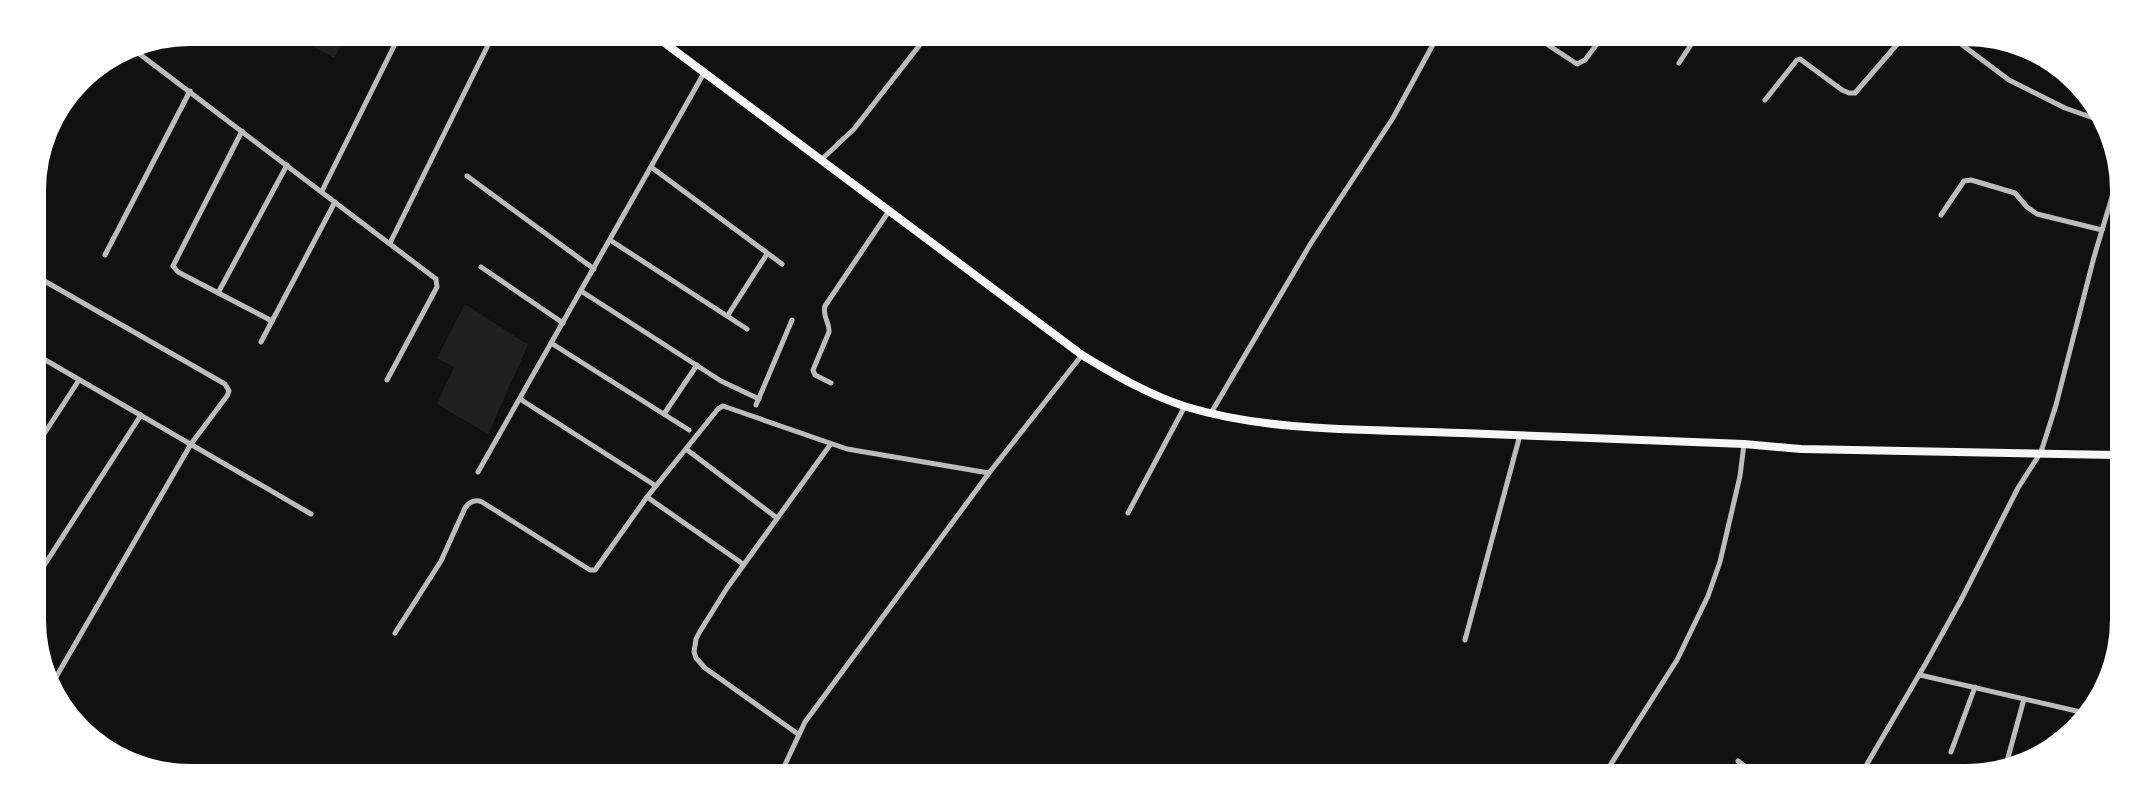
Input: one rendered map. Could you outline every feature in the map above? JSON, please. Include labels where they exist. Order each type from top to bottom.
[{"type":"main road","points":[[668,46],[1082,355],[1132,384],[1185,406],[1211,413],[1296,425],[1744,444],[1801,449],[2110,455]]},
{"type":"street","points":[[322,191],[394,46]]},
{"type":"street","points":[[390,243],[488,46]]},
{"type":"street","points":[[821,160],[854,129],[919,46]]},
{"type":"street","points":[[1211,413],[1298,265],[1393,118],[1432,46]]},
{"type":"street","points":[[1550,46],[1577,64],[1585,60],[1596,46]]},
{"type":"street","points":[[1679,63],[1690,46]]},
{"type":"street","points":[[1765,100],[1800,59],[1842,90],[1855,93],[1896,46]]},
{"type":"street","points":[[1964,46],[2009,80],[2065,108],[2091,117]]},
{"type":"street","points":[[140,54],[435,278],[438,283],[387,380]]},
{"type":"street","points":[[478,472],[704,73]]},
{"type":"street","points":[[105,255],[190,91]]},
{"type":"street","points":[[242,131],[174,268],[272,321]]},
{"type":"street","points":[[218,293],[287,165]]},
{"type":"street","points":[[651,167],[782,264]]},
{"type":"street","points":[[467,176],[594,269]]},
{"type":"street","points":[[1941,215],[1964,181],[1971,180],[2015,193],[2036,214],[2102,230]]},
{"type":"street","points":[[261,342],[335,202]]},
{"type":"street","points":[[1867,764],[1920,675],[2018,488],[2041,452],[2110,202]]},
{"type":"street","points":[[831,383],[813,372],[829,332],[824,309],[890,211]]},
{"type":"street","points":[[610,240],[747,329]]},
{"type":"street","points":[[728,316],[767,254]]},
{"type":"street","points":[[481,267],[563,323]]},
{"type":"street","points":[[46,282],[227,386],[229,391],[191,444],[57,676]]},
{"type":"street","points":[[581,291],[758,402],[792,320]]},
{"type":"street","points":[[551,343],[689,430]]},
{"type":"street","points":[[785,764],[798,734],[989,473],[1082,355]]},
{"type":"street","points":[[46,360],[312,514]]},
{"type":"street","points":[[664,414],[697,365]]},
{"type":"street","points":[[46,431],[79,380]]},
{"type":"street","points":[[520,399],[656,486]]},
{"type":"street","points":[[395,633],[441,561],[469,503],[475,500],[482,502],[593,571],[598,568],[647,497],[718,409],[726,406],[830,444],[891,458],[989,473]]},
{"type":"street","points":[[1128,513],[1185,406]]},
{"type":"street","points":[[46,562],[141,415]]},
{"type":"street","points":[[1465,640],[1520,435]]},
{"type":"street","points":[[798,734],[705,668],[696,658],[694,645],[727,588],[830,444]]},
{"type":"street","points":[[1611,764],[1677,660],[1708,596],[1720,562],[1740,476],[1744,444]]},
{"type":"street","points":[[686,449],[777,518]]},
{"type":"street","points":[[647,497],[743,565]]},
{"type":"street","points":[[1920,675],[2078,711]]},
{"type":"street","points":[[1951,752],[1975,687]]},
{"type":"street","points":[[2008,758],[2024,699]]},
{"type":"street","points":[[1738,761],[1742,764]]},
{"type":"shaded area","points":[[312,46],[340,46],[334,58]]},
{"type":"shaded area","points":[[465,304],[528,345],[488,434],[437,404],[454,367],[437,358]]}]
